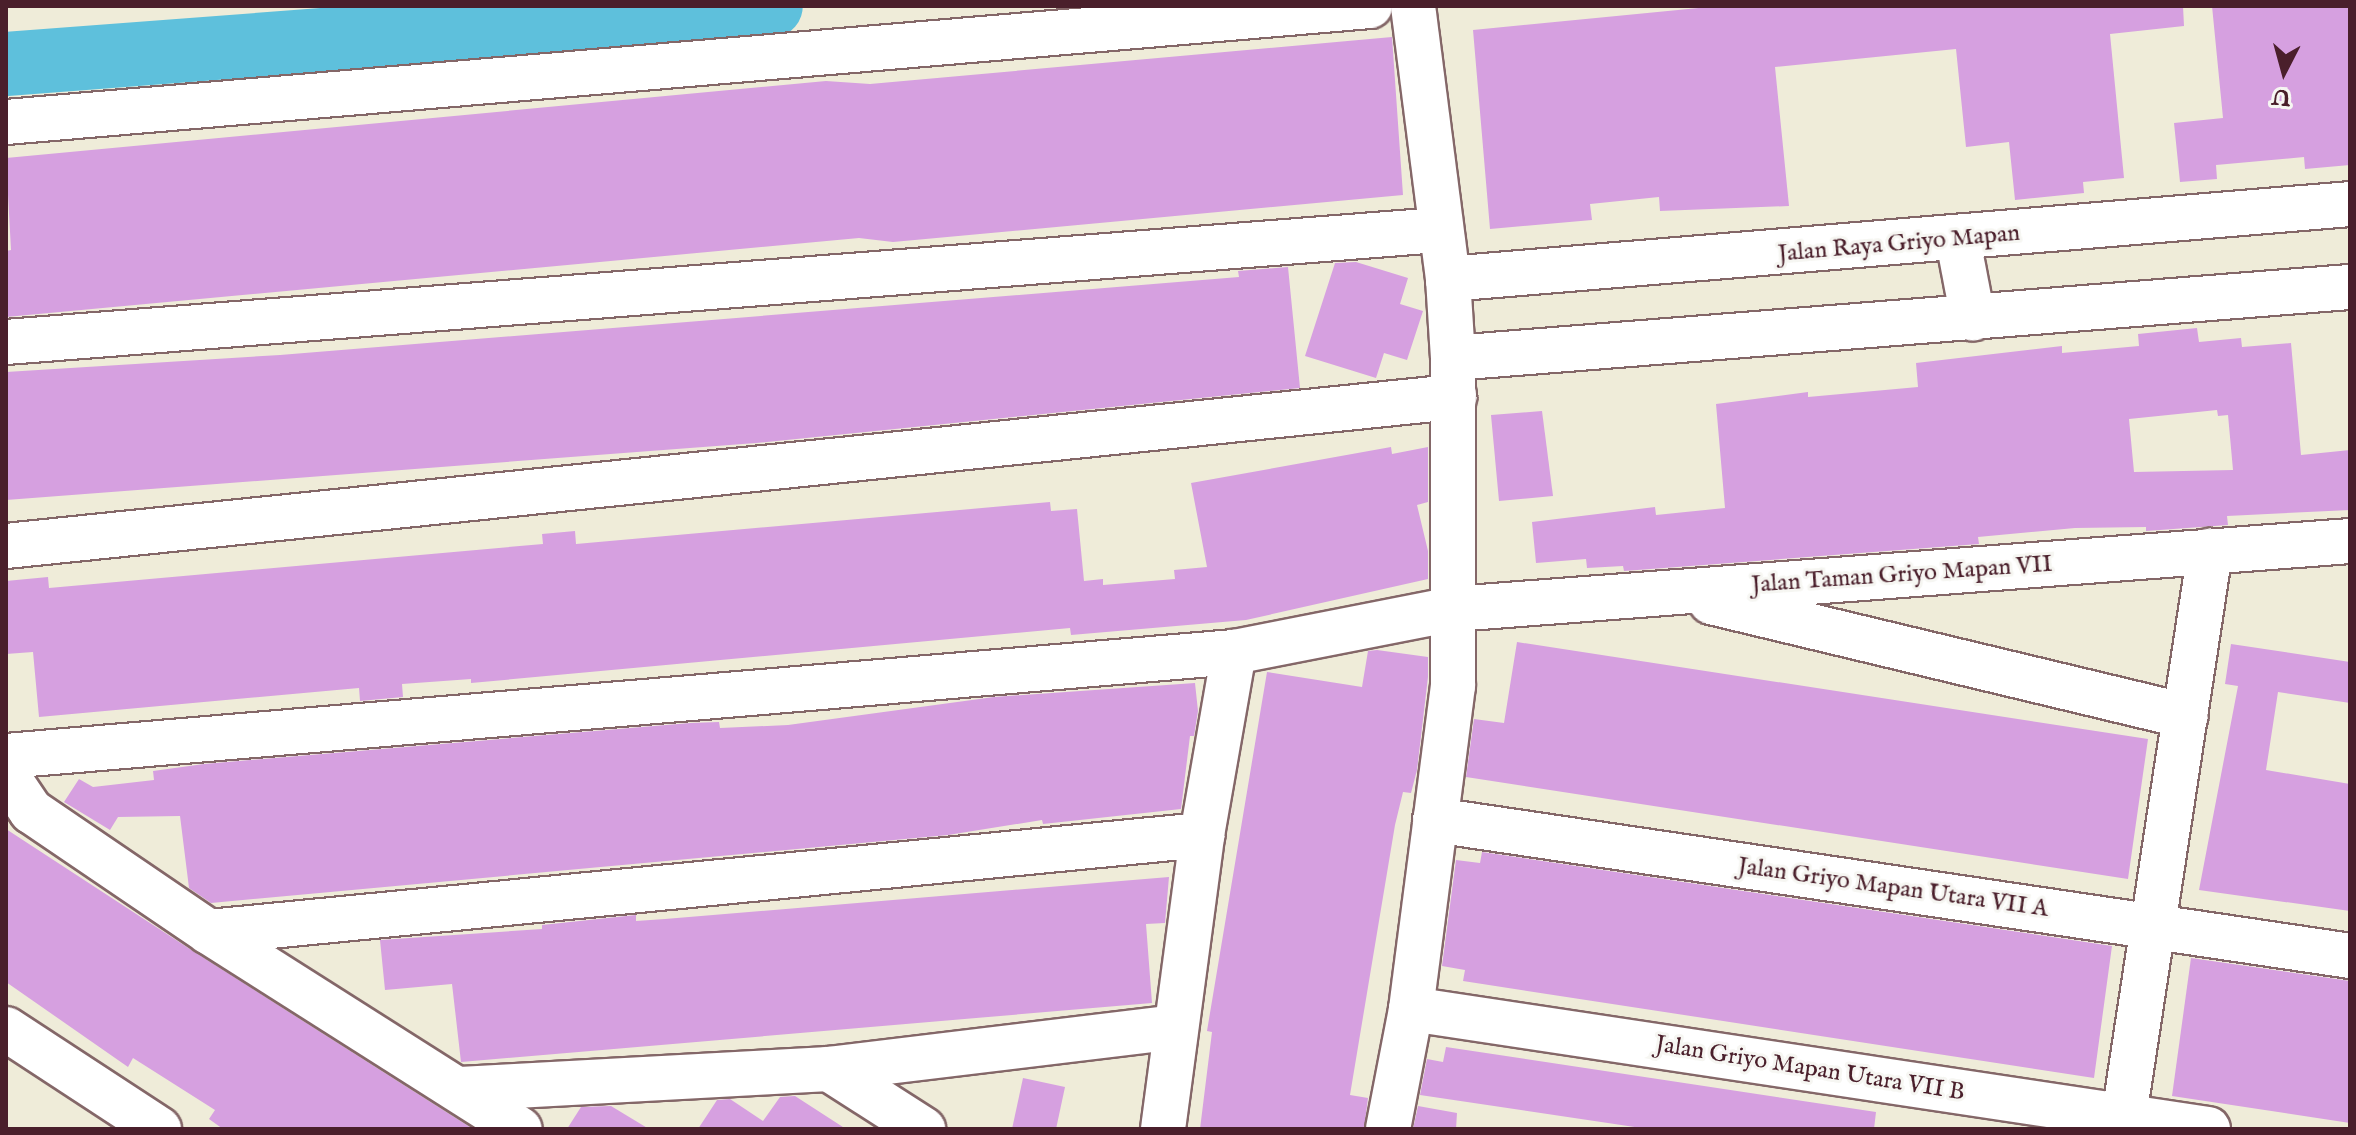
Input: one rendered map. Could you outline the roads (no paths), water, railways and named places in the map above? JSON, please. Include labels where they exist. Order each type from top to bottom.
[{"type":"street","points":[[6,122],[1370,6]]},
{"type":"street","points":[[1388,1129],[1411,1009],[1453,686],[1454,377],[1448,279],[1413,6]]},
{"type":"street","name":"Jalan Raya Griyo Mapan","points":[[1448,279],[1958,240],[2350,204]]},
{"type":"street","points":[[6,342],[1440,230]]},
{"type":"street","points":[[1958,240],[1973,319]]},
{"type":"street","points":[[6,546],[1973,319],[2350,287]]},
{"type":"street","name":"Jalan Taman Griyo Mapan VII","points":[[6,756],[1234,652],[1454,609],[2350,541]]},
{"type":"street","points":[[2123,1123],[2210,551]]},
{"type":"street","points":[[1669,593],[2185,716]]},
{"type":"street","points":[[1163,1129],[1174,1027],[1202,835],[1234,652]]},
{"type":"street","points":[[6,774],[31,811],[209,932],[520,1129]]},
{"type":"street","name":"Jalan Griyo Mapan Utara VII A","points":[[1435,820],[2350,956]]},
{"type":"street","points":[[209,932],[1202,835]]},
{"type":"street","name":"Jalan Griyo Mapan Utara VII B","points":[[1411,1009],[2123,1123],[2208,1129]]},
{"type":"street","points":[[459,1089],[829,1069],[1174,1027]]},
{"type":"street","points":[[6,1029],[159,1129]]},
{"type":"street","points":[[829,1069],[923,1129]]},
{"type":"waterway","points":[[6,64],[771,6]]}]
